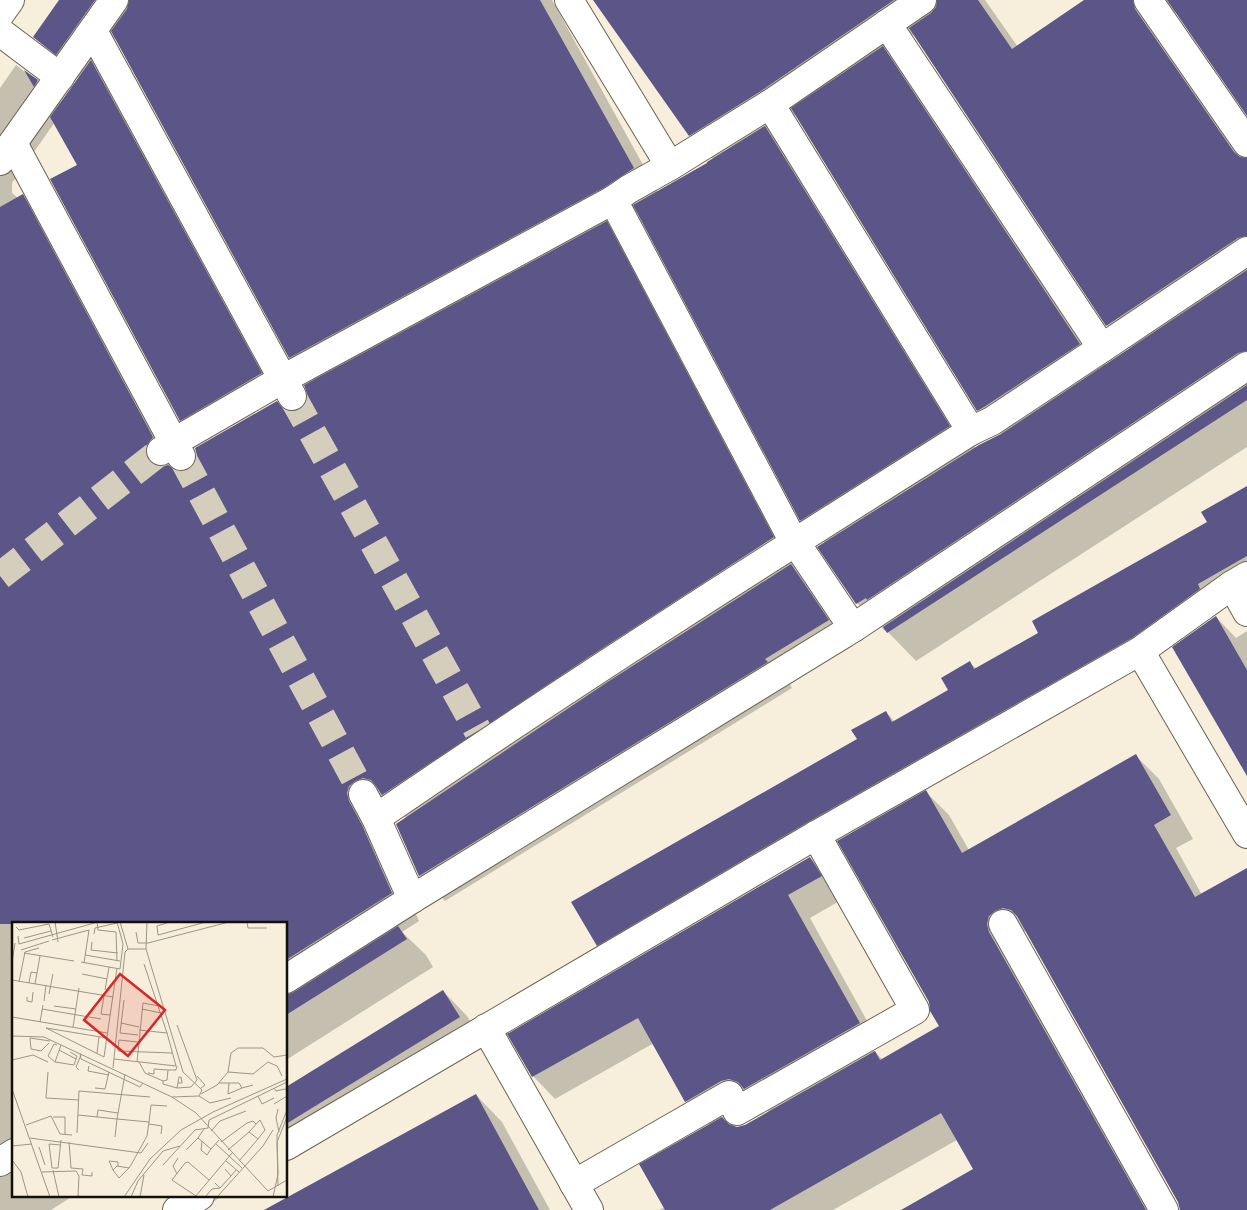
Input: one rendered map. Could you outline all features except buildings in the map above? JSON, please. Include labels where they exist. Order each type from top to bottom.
[{"type":"lane","points":[[0,14],[10,0]]},
{"type":"lane","points":[[114,0],[6,152],[172,450],[287,387],[670,166],[770,104],[922,0]]},
{"type":"lane","points":[[569,0],[670,166]]},
{"type":"lane","points":[[1148,0],[1247,143]]},
{"type":"lane","points":[[887,24],[1102,348]]},
{"type":"lane","points":[[93,30],[287,387]]},
{"type":"lane","points":[[0,32],[60,77]]},
{"type":"lane","points":[[770,104],[971,431]]},
{"type":"lane","points":[[613,200],[783,522],[853,628]]},
{"type":"lane","points":[[376,818],[481,738],[971,431],[992,421],[1247,251]]},
{"type":"lane","points":[[288,978],[412,899],[853,628],[1247,366]]},
{"type":"lane","points":[[288,1145],[816,835],[1140,651],[1240,580],[1247,612]]},
{"type":"lane","points":[[1140,651],[1247,834]]},
{"type":"lane","points":[[363,794],[376,818],[412,899]]},
{"type":"lane","points":[[574,1184],[729,1095],[737,1111],[915,1010],[816,835]]},
{"type":"lane","points":[[1003,924],[1164,1210]]},
{"type":"lane","points":[[486,1028],[589,1210]]},
{"type":"lane","points":[[0,1162],[12,1154]]},
{"type":"lane","points":[[177,1210],[197,1198]]},
{"type":"tunnel","points":[[292,396],[478,731]]},
{"type":"tunnel","points":[[0,576],[161,451]]},
{"type":"tunnel","points":[[182,457],[363,794]]}]
